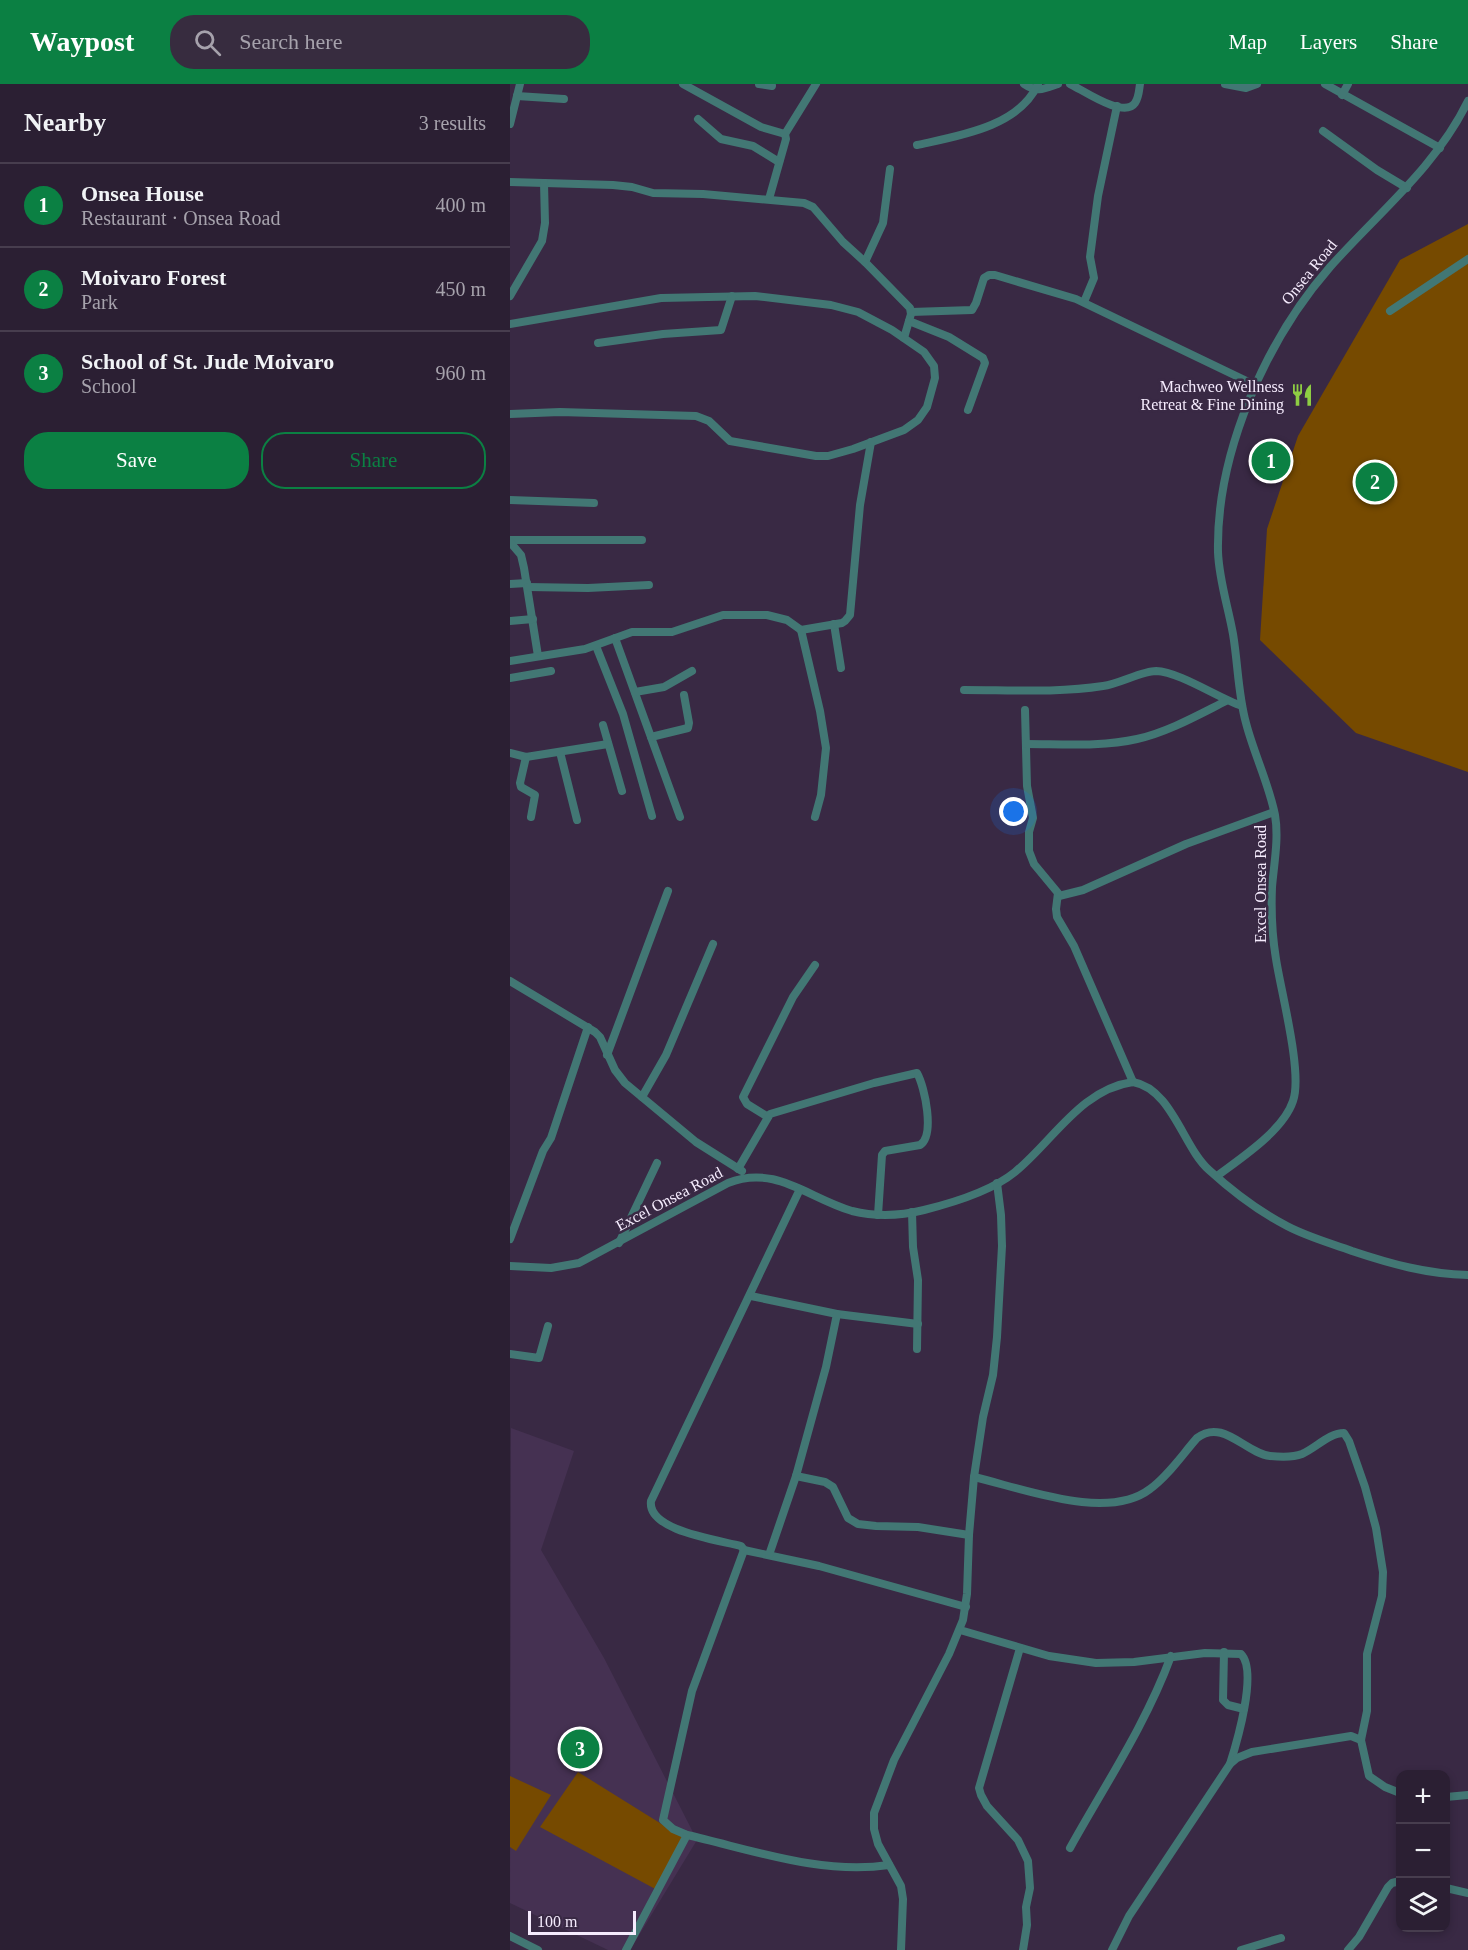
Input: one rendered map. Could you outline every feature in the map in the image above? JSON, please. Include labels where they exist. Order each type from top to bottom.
[{"type":"street","points":[[510,124],[520,84]]},
{"type":"street","points":[[683,84],[761,127],[785,134]]},
{"type":"street","points":[[759,84],[772,86]]},
{"type":"street","points":[[769,199],[786,139],[785,134],[816,84]]},
{"type":"street","points":[[1024,84],[1043,90],[1058,84]]},
{"type":"street","points":[[1070,84],[1096,98],[1127,108],[1134,105],[1140,84]]},
{"type":"street","points":[[1224,84],[1246,87],[1257,84]]},
{"type":"street","points":[[1324,84],[1440,148]]},
{"type":"street","points":[[1342,95],[1348,84]]},
{"type":"street","points":[[917,145],[1006,119],[1020,109],[1036,87]]},
{"type":"street","points":[[517,96],[564,99]]},
{"type":"street","name":"Onsea Road","points":[[1224,491],[1239,427],[1255,386],[1279,339],[1315,286],[1348,248],[1407,188],[1440,148],[1454,129],[1468,101]]},
{"type":"street","points":[[1084,302],[1094,278],[1090,257],[1098,196],[1116,106]]},
{"type":"street","points":[[698,119],[721,139],[753,146],[779,162]]},
{"type":"street","points":[[1323,131],[1377,170],[1407,188]]},
{"type":"street","points":[[865,262],[883,223],[890,169]]},
{"type":"street","points":[[510,182],[624,186],[648,192],[703,194],[808,204],[843,242],[906,301],[910,316],[904,338]]},
{"type":"street","points":[[510,296],[542,241],[544,183]]},
{"type":"street","points":[[1390,311],[1468,259]]},
{"type":"street","points":[[910,316],[972,309],[982,281],[989,275],[1084,302],[1255,386]]},
{"type":"street","points":[[598,343],[663,334],[721,330],[732,296]]},
{"type":"street","points":[[510,324],[661,298],[755,296],[838,307],[870,318],[924,352],[934,366],[935,378],[932,393],[922,414],[911,426],[840,453],[816,456],[730,441],[709,421],[696,416],[548,412],[510,414]]},
{"type":"street","points":[[910,316],[983,358],[985,363],[968,410]]},
{"type":"street","points":[[801,630],[845,621],[850,615],[860,505],[871,442]]},
{"type":"street","name":"Excel Onsea Road","points":[[1217,1176],[1274,1129],[1288,1111],[1295,1094],[1294,1063],[1272,924],[1276,833],[1274,812],[1242,706],[1233,632],[1220,574],[1218,524],[1224,491]]},
{"type":"street","points":[[510,500],[594,503]]},
{"type":"street","points":[[510,541],[642,540]]},
{"type":"street","points":[[510,541],[521,555],[528,585],[538,656]]},
{"type":"street","points":[[510,584],[588,588],[649,585]]},
{"type":"street","points":[[510,661],[596,646],[632,632],[672,632],[723,615],[776,616],[787,620],[801,630],[826,748],[821,795],[815,817]]},
{"type":"street","points":[[510,621],[532,619]]},
{"type":"street","points":[[834,624],[841,668]]},
{"type":"street","points":[[615,638],[681,817]]},
{"type":"street","points":[[596,646],[623,714],[652,816]]},
{"type":"street","points":[[510,678],[551,670]]},
{"type":"street","points":[[635,692],[664,687],[692,671]]},
{"type":"street","points":[[964,690],[1089,688],[1118,683],[1156,671],[1198,685],[1242,706]]},
{"type":"street","points":[[651,737],[688,728],[684,695]]},
{"type":"street","points":[[1026,744],[1136,740],[1184,722],[1226,700]]},
{"type":"street","points":[[1025,710],[1027,786],[1033,818],[1028,839],[1029,851],[1034,864],[1057,890],[1059,896],[1057,917],[1074,946],[1133,1082]]},
{"type":"street","points":[[603,725],[622,790]]},
{"type":"street","points":[[510,753],[526,757],[608,744]]},
{"type":"street","points":[[560,752],[578,820]]},
{"type":"street","points":[[526,757],[520,783],[521,788],[535,795],[531,817]]},
{"type":"street","points":[[1059,896],[1089,887],[1186,844],[1274,812]]},
{"type":"street","points":[[608,1055],[668,891]]},
{"type":"street","points":[[642,1097],[666,1055],[713,944]]},
{"type":"street","points":[[768,1117],[747,1104],[743,1097],[793,997],[814,965]]},
{"type":"street","points":[[510,981],[588,1027],[600,1037],[620,1076],[696,1142],[752,1176],[767,1177],[844,1208],[878,1215],[912,1212],[964,1197],[997,1183],[1015,1172],[1053,1133],[1090,1101],[1115,1087],[1133,1082],[1149,1090],[1169,1109],[1182,1126],[1194,1153],[1217,1176],[1273,1218],[1306,1234],[1407,1269],[1468,1275]]},
{"type":"street","points":[[510,1239],[543,1151],[551,1138],[588,1027]]},
{"type":"street","points":[[738,1169],[768,1117],[775,1113],[874,1083],[917,1073],[927,1115],[927,1135],[924,1143],[920,1145],[883,1152],[878,1215]]},
{"type":"street","points":[[619,1243],[657,1163]]},
{"type":"street","name":"Excel Onsea Road","points":[[510,1266],[551,1269],[579,1263],[728,1183],[752,1176]]},
{"type":"street","points":[[901,1950],[902,1893],[899,1881],[875,1836],[873,1822],[877,1803],[894,1760],[960,1630],[966,1607],[974,1477],[983,1417],[993,1375],[997,1337],[1002,1246],[997,1183]]},
{"type":"street","points":[[800,1189],[751,1296],[654,1494],[651,1506],[655,1515],[668,1525],[741,1546],[744,1550],[830,1569],[966,1607]]},
{"type":"street","points":[[912,1212],[913,1247],[918,1280],[917,1349]]},
{"type":"street","points":[[751,1296],[837,1314],[918,1324]]},
{"type":"street","points":[[769,1555],[795,1476],[826,1366],[837,1314]]},
{"type":"street","points":[[510,1354],[539,1358],[548,1326]]},
{"type":"street","points":[[974,1477],[1077,1501],[1109,1504],[1129,1499],[1148,1490],[1197,1438],[1206,1433],[1219,1433],[1238,1439],[1259,1454],[1288,1457],[1301,1454],[1336,1434],[1344,1433],[1365,1487],[1376,1528],[1383,1572],[1382,1596],[1367,1654],[1367,1711],[1361,1740],[1369,1776],[1384,1787],[1396,1791]]},
{"type":"street","points":[[795,1476],[825,1482],[833,1487],[848,1518],[858,1524],[918,1527],[969,1535]]},
{"type":"street","points":[[744,1550],[732,1588],[698,1671],[663,1820],[666,1825],[687,1835],[814,1863],[852,1868],[889,1865]]},
{"type":"street","points":[[960,1630],[1074,1661],[1134,1662],[1171,1656],[1224,1652],[1238,1653],[1245,1659],[1247,1675],[1244,1709],[1230,1764],[1129,1916],[1112,1950]]},
{"type":"street","points":[[1020,1648],[980,1788],[983,1800],[1014,1834],[1023,1847],[1028,1861],[1030,1888],[1026,1907],[1027,1925],[1023,1950]]},
{"type":"street","points":[[1224,1652],[1223,1700],[1228,1706],[1244,1709]]},
{"type":"street","points":[[1070,1848],[1150,1705],[1171,1656]]},
{"type":"street","points":[[1230,1764],[1244,1754],[1260,1750],[1344,1737],[1355,1736],[1361,1740]]},
{"type":"street","points":[[1450,1797],[1468,1795]]},
{"type":"street","points":[[626,1950],[687,1835]]},
{"type":"street","points":[[1348,1950],[1359,1937],[1388,1887],[1396,1882]]},
{"type":"street","points":[[1450,1889],[1468,1893]]},
{"type":"street","points":[[510,1936],[538,1950]]},
{"type":"street","points":[[1240,1950],[1281,1938]]},
{"type":"shaded area","points":[[1468,224],[1468,772],[1356,733],[1260,640],[1267,529],[1298,436],[1400,260]]},
{"type":"shaded area","points":[[511,1428],[574,1451],[541,1550],[604,1658],[697,1840],[630,1950],[608,1950],[510,1903]]},
{"type":"shaded area","points":[[578,1772],[684,1838],[659,1891],[540,1827]]},
{"type":"shaded area","points":[[510,1776],[551,1795],[516,1851],[510,1847]]},
{"type":"place","name":"Machweo Wellness Retreat & Fine Dining","points":[[1302,395]]},
{"type":"place","name":"Onsea House","points":[[1271,461]]},
{"type":"place","name":"Moivaro Forest","points":[[1375,482]]},
{"type":"place","name":"School of St. Jude Moivaro","points":[[580,1749]]}]
